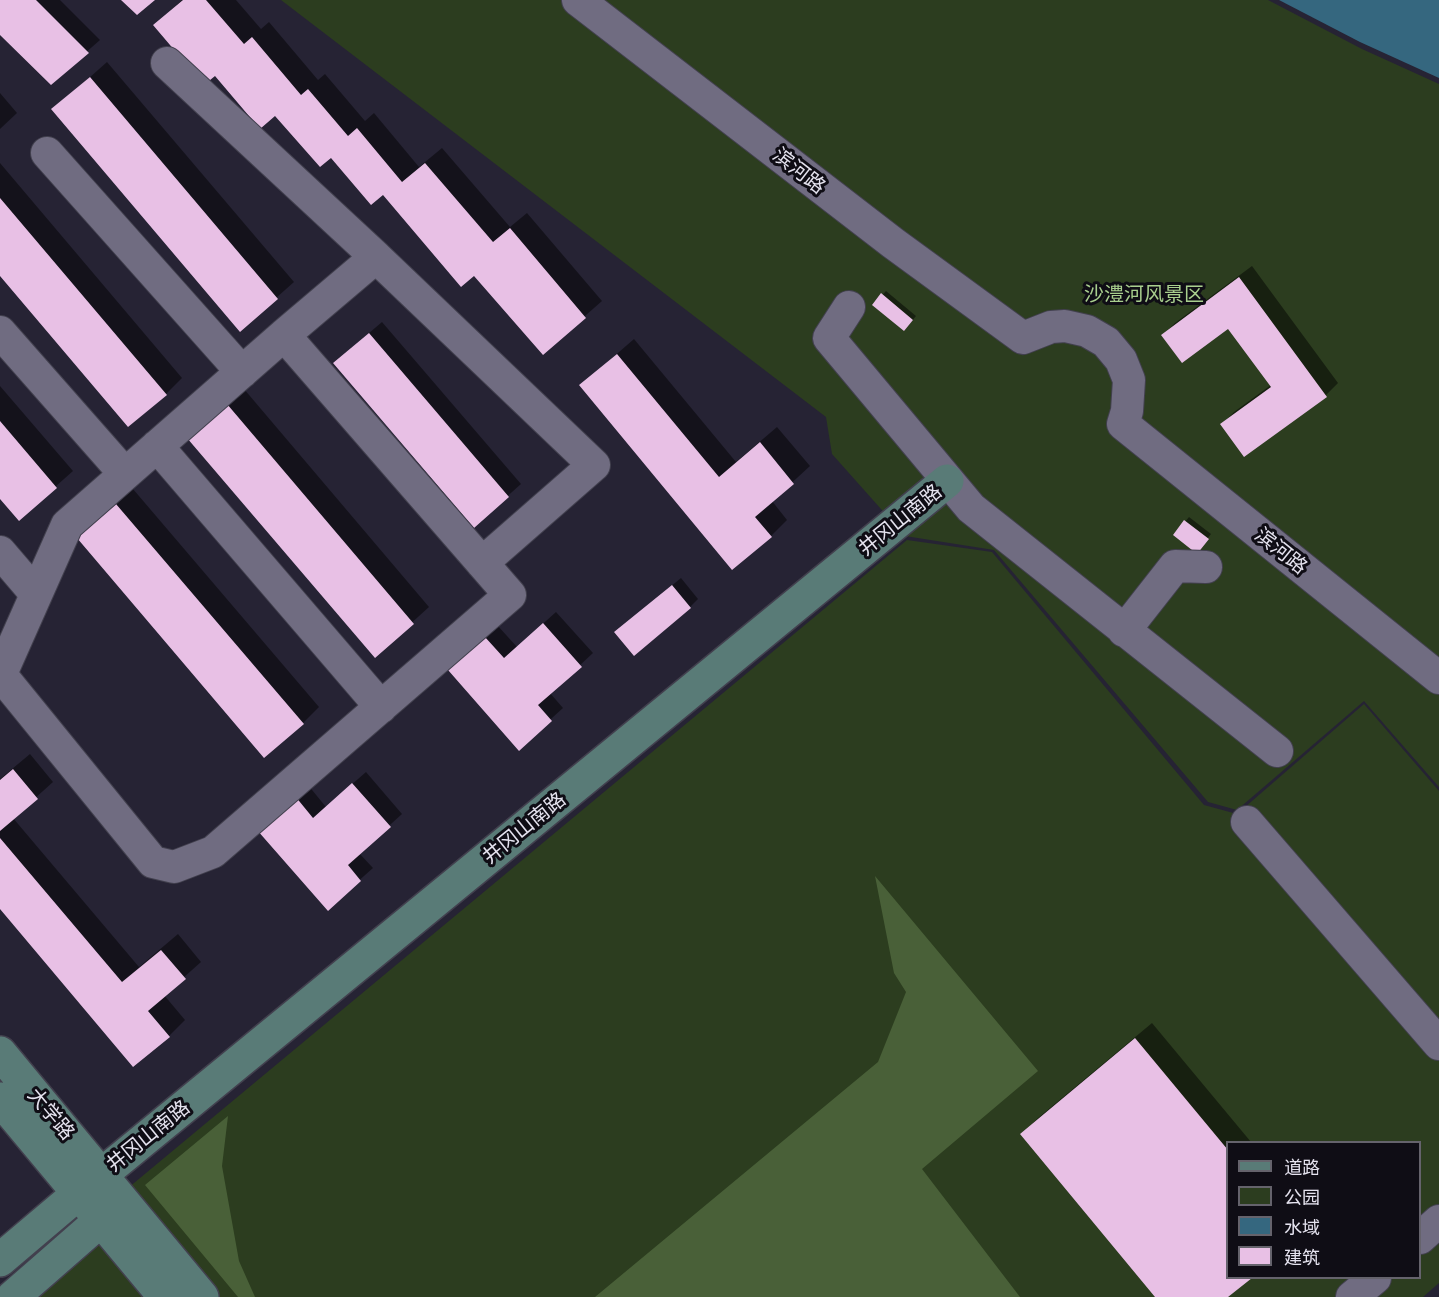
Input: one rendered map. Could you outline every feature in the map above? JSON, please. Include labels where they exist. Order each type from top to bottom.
[{"type":"street","name":"滨河路","points":[[578,0],[893,243],[1023,338],[1051,327],[1065,326],[1088,331],[1106,342],[1121,360],[1129,380],[1127,411],[1123,424],[1439,678]]},
{"type":"street","points":[[167,63],[376,257],[594,465],[482,563]]},
{"type":"street","points":[[47,153],[242,372]]},
{"type":"street","points":[[284,336],[510,595],[213,852],[174,867],[153,862],[0,675],[67,525],[242,372],[376,257]]},
{"type":"street","points":[[849,307],[828,338],[971,508],[1277,751]]},
{"type":"street","points":[[0,332],[125,474]]},
{"type":"street","points":[[157,446],[381,706]]},
{"type":"street","name":"井冈山南路","points":[[0,1260],[947,481]]},
{"type":"street","points":[[0,552],[36,594]]},
{"type":"street","points":[[1124,631],[1175,566],[1206,567]]},
{"type":"street","points":[[1247,822],[1439,1044]]},
{"type":"street","name":"大学路","points":[[0,1053],[90,1184]]},
{"type":"street","name":"大学路","points":[[0,1099],[90,1184]]},
{"type":"street","points":[[90,1184],[202,1297]]},
{"type":"street","name":"井冈山南路","points":[[90,1184],[101,1220]]},
{"type":"street","points":[[13,1297],[101,1220],[165,1297]]},
{"type":"street","points":[[1421,1236],[1439,1221]]},
{"type":"street","points":[[1352,1297],[1374,1279]]},
{"type":"green space","name":"沙澧河风景区","points":[[281,0],[1268,0],[1362,49],[1439,84],[1439,787],[1364,701],[1237,810],[1208,802],[994,550],[905,536],[832,454],[826,417]]},
{"type":"green space","points":[[907,540],[992,552],[1204,805],[1237,814],[1364,704],[1439,791],[1439,1283],[1423,1297],[38,1297],[143,1206],[128,1188]]},
{"type":"green space","points":[[875,876],[1038,1071],[922,1169],[1020,1297],[595,1297],[878,1062],[906,992],[894,973]]},
{"type":"green space","points":[[228,1116],[222,1166],[239,1261],[255,1297],[238,1297],[145,1185]]},
{"type":"water","points":[[1279,0],[1439,0],[1439,78],[1360,42]]},
{"type":"building","points":[[0,0],[36,0],[89,53],[51,85],[0,35]]},
{"type":"building","points":[[121,0],[155,0],[137,15]]},
{"type":"building","points":[[183,0],[206,0],[244,44],[252,37],[301,95],[308,89],[348,136],[357,128],[402,182],[425,163],[493,242],[510,228],[586,318],[543,355],[474,276],[461,287],[383,195],[371,205],[331,158],[320,167],[275,116],[260,129],[215,76],[204,85],[153,25]]},
{"type":"building","points":[[90,77],[278,299],[240,332],[51,109]]},
{"type":"building","points":[[0,198],[167,395],[128,427],[0,276]]},
{"type":"building","points":[[1239,277],[1327,397],[1244,457],[1220,424],[1271,387],[1228,329],[1182,363],[1161,335]]},
{"type":"building","points":[[881,293],[913,320],[904,331],[872,305]]},
{"type":"building","points":[[369,333],[509,497],[474,528],[333,363]]},
{"type":"building","points":[[617,354],[719,477],[760,442],[794,484],[755,517],[772,537],[732,570],[579,385]]},
{"type":"building","points":[[227,404],[414,624],[375,658],[187,438]]},
{"type":"building","points":[[0,421],[57,488],[19,521],[0,499]]},
{"type":"building","points":[[116,504],[304,724],[264,758],[77,538]]},
{"type":"building","points":[[1184,520],[1209,539],[1197,554],[1173,535]]},
{"type":"building","points":[[672,585],[691,608],[634,656],[614,632]]},
{"type":"building","points":[[543,623],[582,667],[538,705],[552,721],[519,751],[448,670],[485,637],[504,658]]},
{"type":"building","points":[[13,769],[38,799],[0,831],[0,780]]},
{"type":"building","points":[[352,783],[391,827],[348,865],[361,881],[328,911],[257,830],[295,796],[313,818]]},
{"type":"building","points":[[0,838],[122,982],[161,950],[186,979],[148,1011],[170,1037],[133,1067],[0,909]]},
{"type":"building","points":[[1135,1038],[1226,1148],[1226,1279],[1251,1279],[1228,1297],[1155,1297],[1020,1134]]}]
